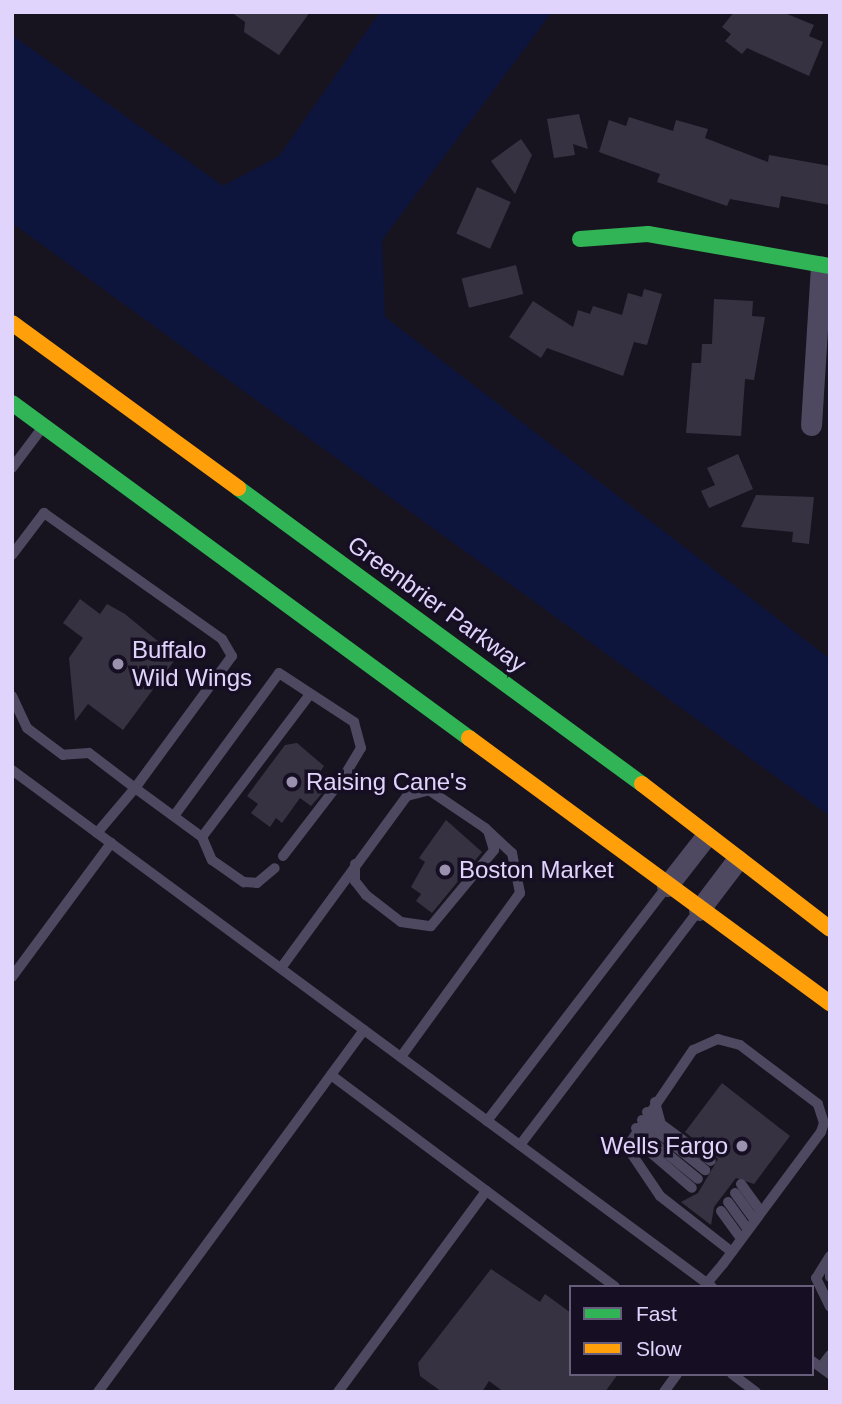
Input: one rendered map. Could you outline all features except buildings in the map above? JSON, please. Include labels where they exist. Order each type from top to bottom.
[{"type":"main road","points":[[580,239],[648,233],[825,266]]},
{"type":"main road","name":"Greenbrier Parkway","points":[[12,323],[830,929]]},
{"type":"main road","points":[[12,402],[699,910],[830,1003]]},
{"type":"street","points":[[811,425],[825,266]]},
{"type":"street","points":[[667,886],[706,835]]},
{"type":"street","points":[[699,910],[737,860]]},
{"type":"lane","points":[[12,468],[44,426]]},
{"type":"lane","points":[[12,555],[44,513],[229,647],[232,656],[135,788],[97,833]]},
{"type":"lane","points":[[174,816],[279,673],[354,722],[361,735],[361,748],[344,776]]},
{"type":"lane","points":[[202,837],[310,694]]},
{"type":"lane","points":[[12,696],[27,728],[63,755],[89,753],[202,837],[212,860],[244,882],[257,883],[275,868]]},
{"type":"lane","points":[[12,770],[709,1285],[821,1132],[823,1113],[809,1096],[740,1045],[718,1039],[699,1044],[628,1139],[630,1155],[660,1196],[732,1252]]},
{"type":"lane","points":[[281,968],[317,914],[397,806],[422,789],[485,828],[512,853],[520,893],[401,1057]]},
{"type":"lane","points":[[284,856],[333,791]]},
{"type":"lane","points":[[358,858],[355,881],[366,895],[401,922],[431,926],[494,850],[485,828]]},
{"type":"lane","points":[[12,977],[111,843]]},
{"type":"lane","points":[[487,1121],[667,886]]},
{"type":"lane","points":[[520,1145],[699,910]]},
{"type":"lane","points":[[98,1392],[364,1030]]},
{"type":"lane","points":[[331,1075],[612,1285]]},
{"type":"lane","points":[[655,1102],[661,1124],[701,1175]]},
{"type":"lane","points":[[642,1120],[701,1175]]},
{"type":"lane","points":[[642,1120],[650,1152],[701,1175]]},
{"type":"lane","points":[[340,1391],[486,1191]]},
{"type":"lane","points":[[751,1225],[731,1198],[751,1225]]},
{"type":"lane","points":[[830,1256],[816,1278],[830,1307]]},
{"type":"lane","points":[[830,1265],[830,1277]]},
{"type":"lane","points":[[821,1367],[830,1355]]},
{"type":"lane","points":[[664,1392],[676,1376]]},
{"type":"lane","points":[[735,1376],[756,1392]]},
{"type":"shaded area","points":[[380,12],[552,12],[382,240],[385,317],[830,659],[830,816],[12,223],[12,35],[223,186],[279,156]]},
{"type":"traffic: fast","points":[[580,239],[648,234],[830,266]]},
{"type":"traffic: fast","points":[[12,403],[469,738]]},
{"type":"traffic: fast","points":[[238,488],[642,784]]},
{"type":"traffic: slow","points":[[12,323],[238,488]]},
{"type":"traffic: slow","points":[[469,738],[830,1003]]},
{"type":"traffic: slow","points":[[642,784],[830,929]]},
{"type":"place","name":"Buffalo Wild Wings","points":[[118,664]]},
{"type":"place","name":"Raising Cane's","points":[[292,782]]},
{"type":"place","name":"Boston Market","points":[[445,870]]},
{"type":"place","name":"Wells Fargo","points":[[742,1146]]}]
